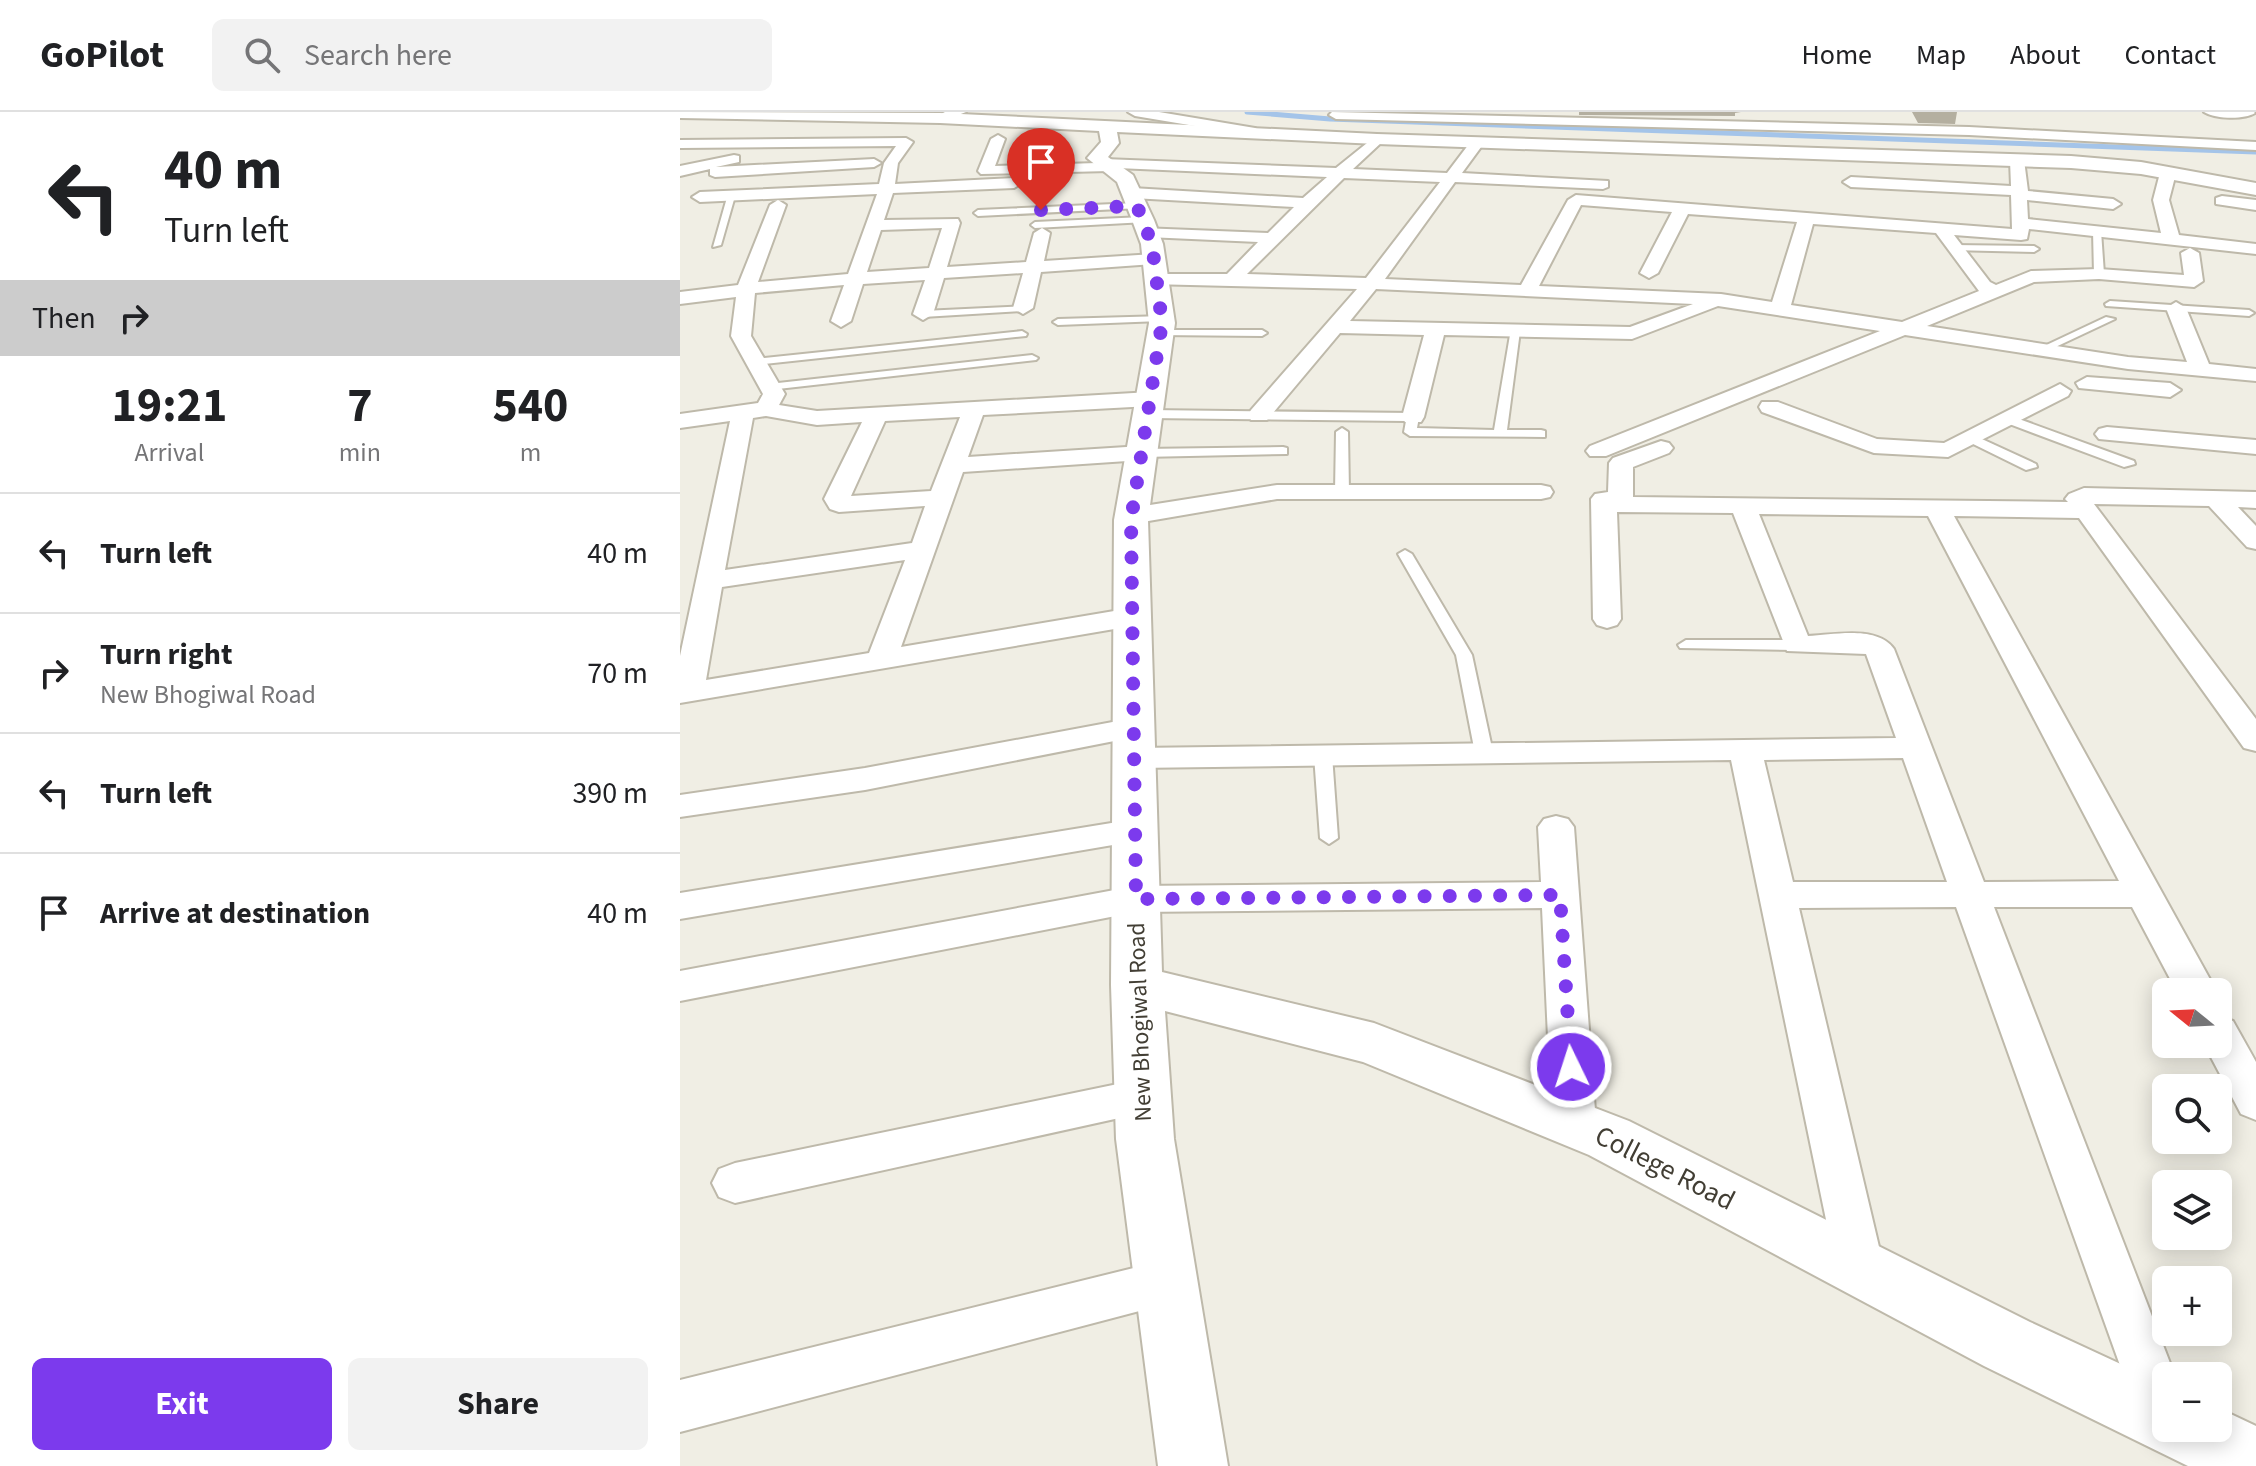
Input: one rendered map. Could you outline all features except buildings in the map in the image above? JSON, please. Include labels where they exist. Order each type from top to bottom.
[{"type":"street","points":[[841,321],[886,188],[891,163],[906,142],[932,118],[959,112]]},
{"type":"street","points":[[1957,112],[1969,131]]},
{"type":"street","points":[[2211,112],[2248,113]]},
{"type":"street","points":[[680,113],[932,118],[1340,172],[1455,166],[1623,185]]},
{"type":"street","points":[[1319,136],[1335,116],[1698,119],[2256,146]]},
{"type":"street","points":[[680,171],[742,157],[772,143],[810,117]]},
{"type":"street","points":[[2028,135],[2023,121],[2255,131]]},
{"type":"street","points":[[1107,143],[1255,132]]},
{"type":"street","points":[[1001,145],[986,171],[1107,143],[1255,132],[1477,143],[2105,164],[2256,189]]},
{"type":"street","points":[[1233,278],[1307,203],[1377,139]]},
{"type":"street","points":[[685,145],[906,142]]},
{"type":"street","points":[[1107,143],[1126,179],[1145,232],[1233,278],[1721,300],[2043,349],[2256,396]]},
{"type":"street","points":[[1259,415],[1372,283],[1455,166],[1477,143]]},
{"type":"street","points":[[1358,155],[1388,157]]},
{"type":"street","points":[[1911,157],[1917,185]]},
{"type":"street","points":[[1528,289],[1573,201],[1581,199],[1806,220],[2021,235],[2017,160]]},
{"type":"street","points":[[715,172],[891,163]]},
{"type":"street","points":[[787,168],[746,290],[741,336],[755,362],[759,402],[710,581],[684,693],[1132,617]]},
{"type":"street","points":[[731,196],[736,171]]},
{"type":"street","points":[[2168,173],[2161,200],[2171,239]]},
{"type":"street","points":[[1851,182],[2020,193],[2113,204]]},
{"type":"street","points":[[700,197],[779,199],[886,188],[1014,183]]},
{"type":"street","points":[[2222,201],[2256,205]]},
{"type":"street","points":[[680,298],[774,284],[1032,267],[1145,232],[1307,203]]},
{"type":"street","points":[[1649,273],[1682,209]]},
{"type":"street","points":[[1780,309],[1806,220]]},
{"type":"street","points":[[874,225],[951,221],[923,314]]},
{"type":"street","points":[[2021,223],[2256,249]]},
{"type":"street","points":[[1023,308],[1039,229]]},
{"type":"street","points":[[1942,230],[1983,286],[2043,292]]},
{"type":"street","points":[[1145,232],[1274,238]]},
{"type":"street","name":"New Bhogiwal Road","points":[[1145,232],[1161,326],[1131,516],[1137,985],[1145,1139],[1193,1466]]},
{"type":"street","points":[[1598,451],[2031,277],[2088,275],[2194,281],[2190,253]]},
{"type":"street","points":[[1901,353],[2088,275]]},
{"type":"street","points":[[1334,327],[1632,333],[1721,300]]},
{"type":"street","points":[[2176,308],[2202,385]]},
{"type":"street","points":[[1413,417],[1436,329]]},
{"type":"street","points":[[2087,383],[2202,385],[2256,375]]},
{"type":"street","points":[[1799,395],[1763,410],[1874,446],[1948,450],[2060,391]]},
{"type":"street","points":[[680,421],[759,402],[817,418],[974,409],[1150,407]]},
{"type":"street","points":[[882,659],[974,409]]},
{"type":"street","points":[[877,414],[837,499],[839,504],[941,498]]},
{"type":"street","points":[[2107,434],[2256,447]]},
{"type":"street","points":[[1607,619],[1609,503],[1621,463],[1696,435]]},
{"type":"street","points":[[954,465],[1142,453]]},
{"type":"street","points":[[1131,516],[1277,492],[1541,492]]},
{"type":"street","points":[[2256,500],[2079,496],[2256,741]]},
{"type":"street","points":[[2216,499],[2256,541]]},
{"type":"street","points":[[1609,503],[2087,510]]},
{"type":"street","points":[[1743,506],[1797,645],[1874,644],[1879,649],[1913,748],[2152,1382]]},
{"type":"street","points":[[1937,508],[2189,978]]},
{"type":"street","points":[[710,581],[923,549]]},
{"type":"street","points":[[2219,690],[2256,690]]},
{"type":"street","points":[[680,806],[1135,743],[1323,755],[1913,748]]},
{"type":"street","points":[[1745,750],[1860,1268]]},
{"type":"street","points":[[1556,827],[1574,1124]]},
{"type":"street","points":[[680,906],[1136,831]]},
{"type":"street","points":[[1777,895],[2144,894]]},
{"type":"street","points":[[680,986],[1136,899],[1560,895]]},
{"type":"street","name":"College Road","points":[[1137,985],[1374,1044],[1609,1138],[2007,1344],[2152,1412]]},
{"type":"street","points":[[2232,1058],[2256,1102]]},
{"type":"street","points":[[735,1183],[1142,1096]]},
{"type":"street","points":[[680,1406],[1166,1282]]},
{"type":"street","points":[[2214,1442],[2256,1462]]},
{"type":"lane","points":[[716,245],[731,196]]},
{"type":"lane","points":[[978,213],[1145,232]]},
{"type":"lane","points":[[1039,229],[1145,232]]},
{"type":"lane","points":[[2088,275],[2097,231]]},
{"type":"lane","points":[[1953,248],[2034,249]]},
{"type":"lane","points":[[2110,304],[2249,313]]},
{"type":"lane","points":[[923,314],[1023,308]]},
{"type":"lane","points":[[2043,349],[2110,319]]},
{"type":"lane","points":[[1058,322],[1262,333]]},
{"type":"lane","points":[[1500,433],[1515,331]]},
{"type":"lane","points":[[755,362],[1022,334]]},
{"type":"lane","points":[[759,402],[1032,358]]},
{"type":"lane","points":[[1150,407],[1259,415],[1413,417],[1410,432],[1541,434]]},
{"type":"lane","points":[[2008,419],[2129,464]]},
{"type":"lane","points":[[1342,432],[1342,492]]},
{"type":"lane","points":[[1971,438],[2031,467]]},
{"type":"lane","points":[[1142,453],[1283,451]]},
{"type":"lane","points":[[1405,554],[1464,655],[1484,753]]},
{"type":"lane","points":[[1686,645],[1797,645]]},
{"type":"lane","points":[[1323,755],[1329,838]]},
{"type":"waterway","points":[[1247,112],[1330,119],[2256,152]]},
{"type":"route","points":[[1041,210],[1137,206],[1152,244],[1162,323],[1131,520],[1136,899],[1560,895],[1571,1067]]}]
